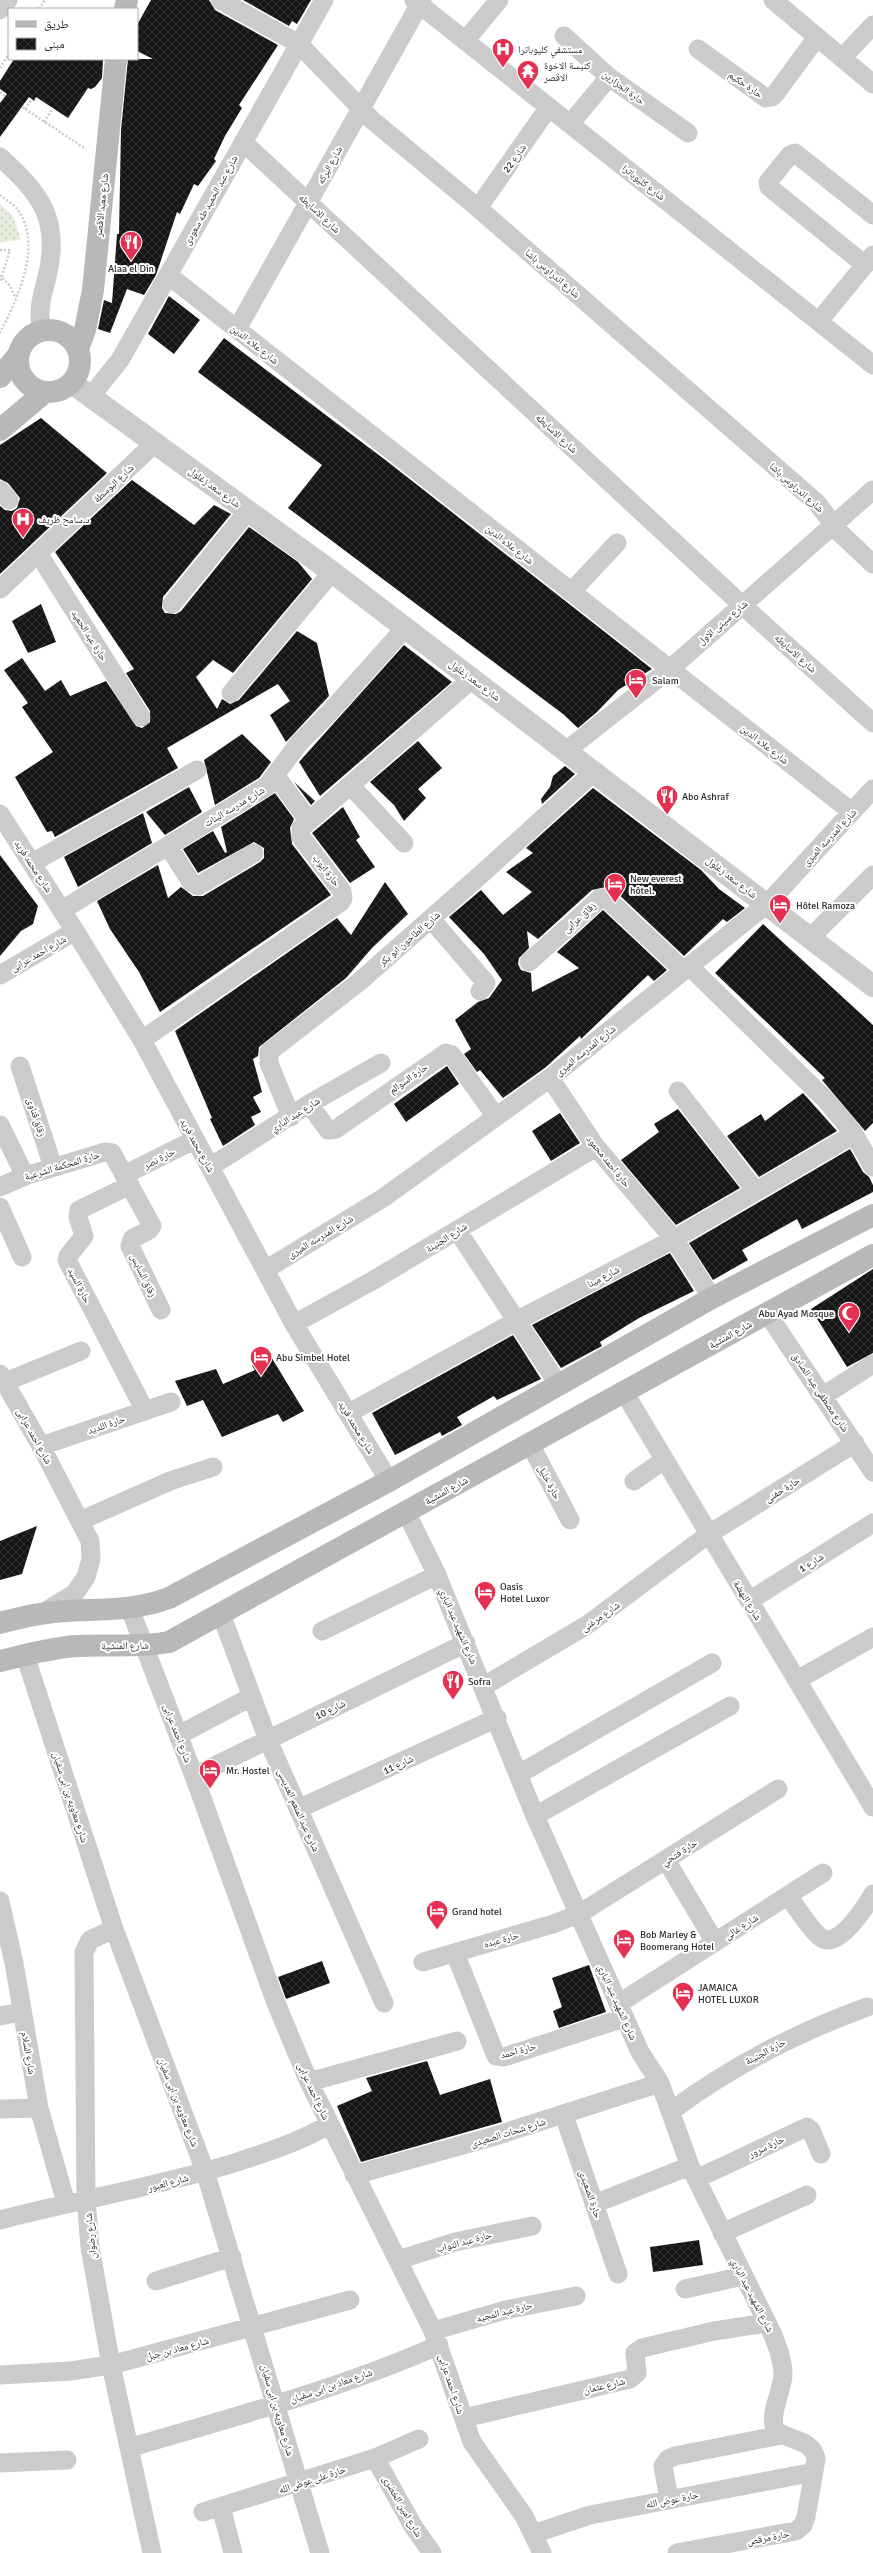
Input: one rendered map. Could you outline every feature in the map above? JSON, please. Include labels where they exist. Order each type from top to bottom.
[{"type":"main road","name":"شارع معبد الاقصر","points":[[78,349],[85,330],[92,297],[116,60]]},
{"type":"main road","points":[[0,377],[18,354],[23,344],[32,336],[42,331],[53,330],[63,334],[78,349],[80,361],[78,372],[72,383],[60,390],[45,392],[33,388],[23,379],[18,367],[18,354]]},
{"type":"main road","points":[[0,430],[45,392]]},
{"type":"main road","points":[[0,1623],[41,1614],[130,1609],[150,1605],[169,1598],[389,1481],[712,1298],[873,1215]]},
{"type":"main road","name":"شارع المنشية","points":[[0,1661],[76,1646],[146,1646],[169,1642],[873,1255]]},
{"type":"street","points":[[0,10],[8,0]]},
{"type":"street","name":"شارع اندراوس باشا","points":[[220,0],[299,44],[360,110],[478,208],[817,503],[833,524],[873,564]]},
{"type":"street","name":"شارع عبد الحميد طه سعودى","points":[[91,396],[120,360],[324,0]]},
{"type":"street","points":[[465,41],[499,0]]},
{"type":"street","points":[[773,0],[873,84]]},
{"type":"street","name":"شارع كليوباترا","points":[[418,1],[465,41],[873,365]]},
{"type":"street","name":"شارع البركه","points":[[237,329],[360,110],[418,1]]},
{"type":"street","points":[[842,58],[873,25]]},
{"type":"street","name":"حارة الجزارين","points":[[564,36],[609,77],[688,133]]},
{"type":"street","name":"حارة حكيم","points":[[698,49],[766,98],[772,98],[817,38]]},
{"type":"street","points":[[570,124],[609,77]]},
{"type":"street","name":"شارع 22","points":[[478,208],[549,107]]},
{"type":"street","name":"شارع الاسايطه","points":[[244,142],[742,605],[873,723]]},
{"type":"street","points":[[819,321],[869,260],[769,187],[768,182],[790,155],[795,153],[873,215]]},
{"type":"street","points":[[0,157],[36,192],[50,224],[53,242],[51,259],[39,305],[42,331]]},
{"type":"street","name":"شارع علاء الدين","points":[[168,275],[852,812]]},
{"type":"street","name":"شارع سعد زغلول","points":[[72,383],[332,572],[473,678],[873,986]]},
{"type":"street","name":"شارع البوسطة","points":[[0,589],[155,443]]},
{"type":"street","name":"شارع سيتى الاول","points":[[567,750],[670,669],[873,490]]},
{"type":"street","points":[[172,604],[248,511]]},
{"type":"street","points":[[571,592],[617,543]]},
{"type":"street","name":"حارة عبد الحميد","points":[[38,553],[141,718]]},
{"type":"street","points":[[231,693],[332,572]]},
{"type":"street","name":"شارع مدرسه البنات","points":[[62,910],[267,786],[299,743],[328,714],[405,628]]},
{"type":"street","name":"حارة ايوب","points":[[142,1040],[343,898],[342,891],[301,837],[301,828],[473,678]]},
{"type":"street","points":[[32,863],[197,770]]},
{"type":"street","name":"شارع الطاحون ابو بكر","points":[[291,1117],[269,1063],[269,1052],[358,982],[431,919],[595,771]]},
{"type":"street","points":[[275,775],[309,821]]},
{"type":"street","points":[[350,785],[404,843]]},
{"type":"street","name":"شارع المدرسه الميرى","points":[[265,1270],[382,1198],[550,1078],[767,904],[873,790]]},
{"type":"street","name":"شارع محمد فريد","points":[[0,814],[76,931],[142,1040],[194,1140],[294,1324],[389,1481]]},
{"type":"street","points":[[168,846],[191,882],[198,886],[254,853]]},
{"type":"street","points":[[810,938],[873,875]]},
{"type":"street","name":"زقاق عرابى","points":[[529,962],[600,898],[606,898],[686,968],[827,1101],[854,1134],[873,1167]]},
{"type":"street","points":[[431,919],[486,983],[480,991]]},
{"type":"street","name":"شارع احمد عرابى","points":[[0,975],[76,931]]},
{"type":"street","name":"حارة السوالم","points":[[309,1104],[328,1130],[336,1130],[446,1053],[452,1055],[496,1117]]},
{"type":"street","name":"شارع عبد الباري","points":[[210,1167],[291,1117],[309,1104],[381,1063]]},
{"type":"street","name":"زقاق قناوى","points":[[20,1066],[53,1168]]},
{"type":"street","name":"حارة احمد محمود","points":[[550,1078],[596,1147],[674,1239],[712,1298]]},
{"type":"street","points":[[678,1091],[755,1190]]},
{"type":"street","points":[[0,1125],[26,1176]]},
{"type":"street","name":"شارع مينا","points":[[349,1413],[518,1320],[674,1239],[755,1190],[854,1134]]},
{"type":"street","name":"حارة نصر","points":[[127,1180],[194,1140]]},
{"type":"street","name":"شارع الجنينة","points":[[294,1324],[372,1281],[596,1147]]},
{"type":"street","name":"حارة المحكمة الشرعية","points":[[0,1186],[26,1176],[108,1152],[114,1156],[127,1180]]},
{"type":"street","name":"زقاق السايس","points":[[127,1180],[152,1226],[149,1230],[132,1239],[130,1246],[161,1310]]},
{"type":"street","name":"حارة السيد","points":[[127,1180],[79,1210],[78,1217],[84,1236],[67,1260],[145,1411]]},
{"type":"street","points":[[0,1207],[22,1257]]},
{"type":"street","points":[[457,1230],[518,1320],[558,1384]]},
{"type":"street","name":"شارع مصطفى عبد الصادق","points":[[767,1313],[873,1472]]},
{"type":"street","points":[[2,1378],[81,1351]]},
{"type":"street","points":[[823,1396],[873,1364]]},
{"type":"street","name":"شارع احمد عرابى","points":[[2,1378],[41,1446],[90,1540],[91,1559],[86,1577],[75,1592],[41,1614]]},
{"type":"street","name":"شارع النهضة","points":[[624,1392],[873,1807]]},
{"type":"street","name":"حارة اللديد","points":[[41,1446],[172,1402]]},
{"type":"street","name":"حارة حفنى","points":[[709,1534],[855,1443]]},
{"type":"street","name":"حارة خليل","points":[[530,1444],[570,1520]]},
{"type":"street","points":[[634,1481],[664,1460]]},
{"type":"street","points":[[80,1521],[170,1481],[213,1467]]},
{"type":"street","name":"شارع الشهيد عبد الباري","points":[[406,1512],[437,1575],[484,1686],[536,1816],[621,2011],[640,2052],[660,2083],[693,2172],[767,2323],[780,2354],[783,2374],[773,2424],[775,2430],[781,2435]]},
{"type":"street","name":"شارع 1","points":[[749,1601],[873,1523]]},
{"type":"street","name":"شارع مرغنى","points":[[484,1686],[587,1625],[709,1534]]},
{"type":"street","points":[[322,1631],[437,1575]]},
{"type":"street","name":"شارع احمد عرابى","points":[[130,1609],[146,1646],[179,1735],[276,2003],[309,2082],[436,2338],[472,2442],[512,2498],[542,2553]]},
{"type":"street","name":"شارع عبد المنعم العديسى","points":[[222,1614],[251,1697],[268,1740],[384,2003]]},
{"type":"street","points":[[797,1680],[873,1637]]},
{"type":"street","name":"شارع 10","points":[[194,1776],[466,1643]]},
{"type":"street","name":"شارع معاويه بن ابى سفيان","points":[[25,1655],[114,1929],[205,2171],[253,2326],[320,2553]]},
{"type":"street","points":[[519,1774],[712,1663]]},
{"type":"street","points":[[179,1735],[251,1697]]},
{"type":"street","points":[[536,1816],[730,1706]]},
{"type":"street","name":"شارع 11","points":[[298,1809],[497,1718]]},
{"type":"street","name":"حارة فتحي","points":[[579,1914],[778,1789]]},
{"type":"street","points":[[666,1860],[715,1942]]},
{"type":"street","name":"شارع غالى","points":[[621,2011],[715,1942],[823,1873]]},
{"type":"street","points":[[788,1896],[819,1936],[831,1940],[836,1938],[851,1924],[873,1894]]},
{"type":"street","name":"شارع السلام","points":[[0,1901],[14,1963],[39,2108],[66,2203]]},
{"type":"street","name":"حارة عبده","points":[[423,1962],[553,1924],[579,1914]]},
{"type":"street","name":"شارع رضوان","points":[[114,1929],[90,1940],[84,1952],[86,2199],[90,2247],[111,2365],[152,2553]]},
{"type":"street","name":"حارة احمد","points":[[455,1953],[496,2056],[504,2056],[621,2011]]},
{"type":"street","name":"حارة الجنينة","points":[[671,2111],[708,2084],[776,2045],[811,2028],[867,2007]]},
{"type":"street","points":[[0,2016],[22,2012]]},
{"type":"street","points":[[309,2082],[457,2041]]},
{"type":"street","name":"شارع شحات الصعيدى","points":[[354,2175],[449,2150],[564,2115],[660,2083]]},
{"type":"street","points":[[0,2109],[39,2108]]},
{"type":"street","name":"حارة الصعيدى","points":[[564,2115],[618,2274]]},
{"type":"street","name":"شارع العبور","points":[[0,2220],[66,2203],[146,2188],[205,2171],[294,2143],[330,2124]]},
{"type":"street","name":"حارة سرور","points":[[693,2172],[807,2127],[811,2130],[821,2154]]},
{"type":"street","points":[[594,2204],[693,2172]]},
{"type":"street","points":[[722,2233],[807,2195]]},
{"type":"street","name":"حارة عبد التواب","points":[[398,2260],[455,2242],[532,2226]]},
{"type":"street","points":[[156,2280],[232,2257]]},
{"type":"street","points":[[685,2289],[743,2276]]},
{"type":"street","name":"حارة عبد المجيد","points":[[436,2338],[505,2310],[576,2296]]},
{"type":"street","name":"شارع معاذ بن جبل","points":[[0,2375],[70,2371],[111,2365],[350,2300]]},
{"type":"street","name":"شارع عثمان","points":[[464,2418],[630,2379],[637,2373],[635,2353],[642,2348],[714,2331],[767,2323]]},
{"type":"street","name":"شارع معاذ بن ابى سفيان","points":[[129,2448],[276,2404],[384,2367],[436,2338]]},
{"type":"street","points":[[669,2500],[663,2466],[668,2459],[675,2456],[781,2435],[811,2447],[816,2459],[814,2472]]},
{"type":"street","name":"حارة على عوض الله","points":[[233,2553],[212,2510],[299,2484],[375,2458],[419,2439]]},
{"type":"street","name":"شارع امين الخضرى","points":[[375,2458],[413,2526],[431,2553]]},
{"type":"street","points":[[0,2463],[67,2460]]},
{"type":"street","name":"حارة عوض الله","points":[[533,2534],[590,2515],[814,2472]]},
{"type":"street","name":"حارة مرقص","points":[[678,2553],[796,2531],[803,2525],[806,2517],[814,2472]]},
{"type":"path","points":[[0,68],[8,56]]},
{"type":"path","points":[[0,92],[5,96]]},
{"type":"path","points":[[25,109],[32,99]]},
{"type":"path","points":[[22,107],[106,160]]},
{"type":"path","points":[[44,122],[53,108]]},
{"type":"path","points":[[0,195],[17,208],[24,224],[28,241],[26,266],[0,333]]},
{"type":"path","points":[[0,250],[10,250],[0,282]]},
{"type":"path","points":[[1,276],[15,297]]},
{"type":"green space","points":[[0,204],[13,216],[21,240],[0,242]]},
{"type":"building","points":[[151,0],[209,0],[215,10],[278,45],[239,105],[242,108],[225,136],[214,159],[216,161],[198,186],[194,184],[180,214],[177,212],[156,275],[144,295],[127,289],[110,333],[98,329],[104,300],[112,303],[117,234],[119,234],[121,130],[128,60],[153,59],[138,52],[138,23]]},
{"type":"building","points":[[243,0],[311,0],[297,24],[292,21],[289,26]]},
{"type":"building","points":[[13,60],[103,60],[102,78],[95,87],[91,89],[88,88],[68,118],[36,97],[34,101],[29,97],[0,137],[0,103],[7,94],[0,89],[0,81]]},
{"type":"building","points":[[169,296],[200,320],[174,354],[148,334]]},
{"type":"building","points":[[224,338],[388,462],[652,669],[618,690],[597,712],[578,728],[563,714],[288,508],[322,465],[198,372]]},
{"type":"building","points":[[41,418],[107,473],[0,574],[0,506],[5,510],[12,511],[17,508],[20,498],[8,483],[0,479],[0,445]]},
{"type":"building","points":[[132,480],[194,525],[214,505],[231,514],[163,597],[162,608],[165,613],[176,614],[181,611],[249,527],[298,562],[312,579],[233,673],[213,660],[196,677],[217,709],[222,699],[230,704],[239,700],[297,631],[317,643],[329,696],[286,742],[270,715],[290,701],[278,684],[167,748],[178,768],[55,837],[52,831],[47,832],[15,777],[53,752],[22,707],[28,703],[4,670],[22,658],[45,691],[61,680],[70,696],[106,681],[136,726],[142,728],[150,722],[150,711],[126,673],[134,669],[55,552]]},
{"type":"building","points":[[41,604],[56,642],[28,653],[12,621]]},
{"type":"building","points":[[404,645],[452,682],[320,796],[299,762]]},
{"type":"building","points":[[242,734],[271,762],[259,778],[215,805],[204,760]]},
{"type":"building","points":[[418,741],[442,768],[418,789],[426,798],[404,821],[394,805],[370,782]]},
{"type":"building","points":[[565,766],[575,774],[542,804],[541,799],[550,787],[553,776]]},
{"type":"building","points":[[294,782],[315,801],[311,805]]},
{"type":"building","points":[[189,787],[202,812],[165,835],[146,812]]},
{"type":"building","points":[[593,788],[701,870],[719,889],[745,908],[727,922],[723,919],[684,956],[614,890],[606,887],[592,890],[538,939],[527,931],[529,948],[519,958],[518,964],[521,970],[531,973],[532,992],[579,968],[557,952],[603,910],[667,970],[654,981],[648,975],[581,1039],[580,1036],[546,1067],[503,1098],[480,1070],[477,1072],[464,1054],[471,1049],[455,1020],[478,1002],[489,998],[502,980],[484,954],[449,917],[481,890],[503,915],[532,892],[506,872],[533,853],[526,848]]},
{"type":"building","points":[[275,793],[294,819],[290,828],[292,844],[331,895],[160,1012],[139,972],[110,929],[97,901],[158,865],[168,898],[181,887],[193,896],[203,896],[260,862],[264,858],[264,848],[254,842],[198,873],[183,849],[213,831],[225,853],[227,852],[221,827]]},
{"type":"building","points":[[343,807],[360,837],[356,840],[375,867],[350,883],[312,833]]},
{"type":"building","points":[[143,813],[152,843],[78,887],[64,857]]},
{"type":"building","points":[[0,855],[38,906],[33,924],[21,931],[0,956]]},
{"type":"building","points":[[385,882],[408,914],[372,948],[346,978],[259,1047],[258,1056],[253,1059],[262,1092],[253,1097],[261,1112],[251,1117],[255,1125],[223,1146],[210,1119],[212,1118],[175,1031],[337,918],[351,935]]},
{"type":"building","points":[[763,924],[873,1025],[873,1123],[865,1131],[822,1080],[825,1078],[715,973]]},
{"type":"building","points":[[447,1066],[459,1084],[406,1122],[394,1104]]},
{"type":"building","points":[[803,1093],[837,1131],[759,1177],[727,1136],[761,1114],[765,1121]]},
{"type":"building","points":[[678,1109],[740,1188],[676,1225],[621,1160],[659,1132],[654,1124]]},
{"type":"building","points":[[560,1113],[580,1143],[551,1161],[532,1131]]},
{"type":"building","points":[[850,1149],[863,1172],[869,1177],[873,1185],[873,1192],[802,1229],[797,1219],[742,1250],[748,1260],[713,1280],[689,1243]]},
{"type":"building","points":[[670,1253],[694,1291],[639,1318],[600,1342],[602,1346],[561,1368],[532,1325]]},
{"type":"building","name":"Abu Ayad Mosque","points":[[873,1269],[873,1353],[847,1367],[811,1309]]},
{"type":"building","points":[[513,1335],[541,1379],[497,1400],[494,1396],[457,1417],[462,1425],[442,1436],[440,1432],[395,1455],[372,1413]]},
{"type":"building","points":[[270,1355],[304,1411],[283,1422],[278,1414],[222,1437],[203,1400],[187,1406],[175,1381],[216,1369],[223,1384],[255,1370],[252,1366]]},
{"type":"building","points":[[37,1526],[22,1574],[0,1580],[0,1541]]},
{"type":"building","points":[[322,1961],[330,1983],[286,1999],[278,1977]]},
{"type":"building","points":[[589,1965],[606,2012],[559,2028],[553,2011],[562,2007],[552,1978]]},
{"type":"building","points":[[427,2061],[440,2095],[490,2079],[502,2122],[361,2162],[337,2106],[372,2091],[366,2078]]},
{"type":"building","points":[[699,2240],[703,2265],[653,2272],[650,2247]]},
{"type":"place","name":"مستشفي كليوباترا","points":[[503,68]]},
{"type":"place","name":"كنيسة الاخوة الاقصر","points":[[528,90]]},
{"type":"place","name":"Alaa el Din","points":[[131,262]]},
{"type":"place","name":"د.سامح ظريف","points":[[23,538]]},
{"type":"place","name":"Salam","points":[[636,700]]},
{"type":"place","name":"Abo Ashraf","points":[[667,816]]},
{"type":"place","name":"New everest hôtel.","points":[[615,904]]},
{"type":"place","name":"Hôtel Ramoza","points":[[780,924]]},
{"type":"place","name":"Abu Ayad Mosque","points":[[849,1332]]},
{"type":"place","name":"Abu Simbel Hotel","points":[[261,1376]]},
{"type":"place","name":"Oasis Hotel Luxor","points":[[485,1612]]},
{"type":"place","name":"Sofra","points":[[453,1700]]},
{"type":"place","name":"Mr. Hostel","points":[[210,1790]]},
{"type":"place","name":"Grand hotel","points":[[437,1930]]},
{"type":"place","name":"Bob Marley & Boomerang Hotel","points":[[624,1960]]},
{"type":"place","name":"JAMAICA HOTEL LUXOR","points":[[683,2012]]}]
